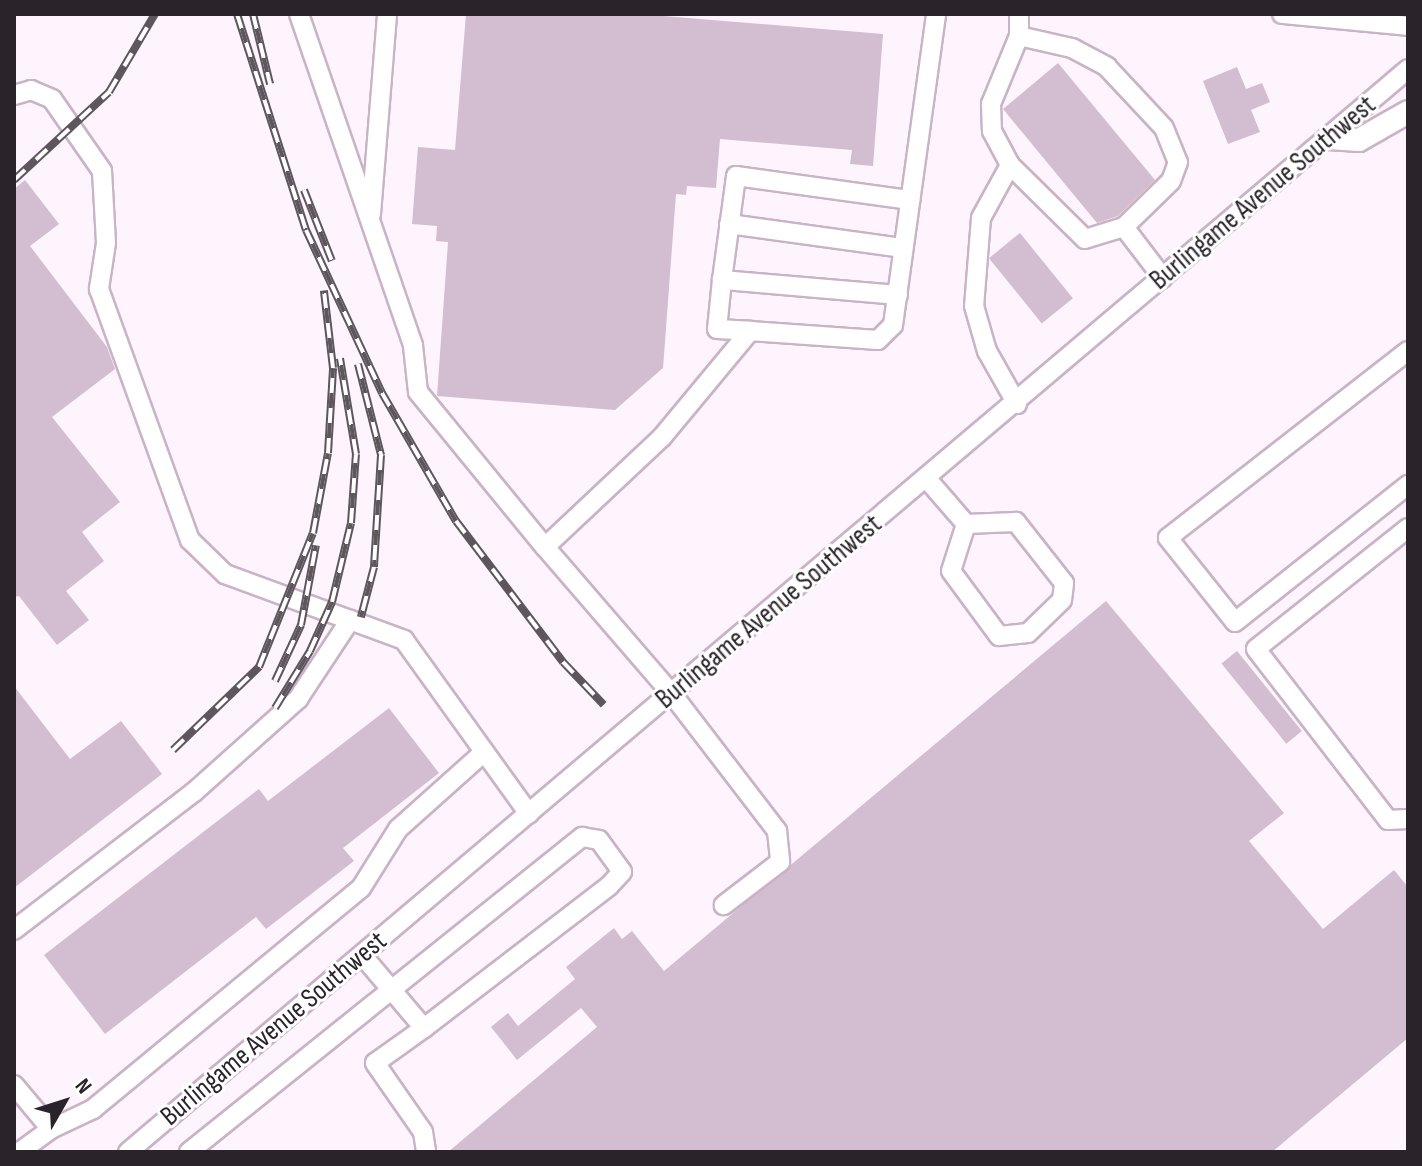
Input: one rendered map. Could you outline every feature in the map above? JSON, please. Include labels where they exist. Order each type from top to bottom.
[{"type":"main road","points":[[1329,138],[1359,140],[1408,112]]},
{"type":"street","points":[[299,14],[413,346],[418,392],[545,547],[672,694],[777,831],[780,862],[724,905]]},
{"type":"street","points":[[370,221],[387,14]]},
{"type":"street","points":[[910,200],[736,176],[717,329],[878,340],[893,325],[936,14]]},
{"type":"street","points":[[1019,14],[1019,36],[991,104],[992,131],[1010,165],[1085,239],[1124,227],[1171,181],[1178,162],[1164,128],[1107,67],[1072,48],[1019,36]]},
{"type":"street","points":[[1282,14],[1408,26]]},
{"type":"street","name":"Burlingame Avenue Southwest","points":[[128,1152],[150,1145],[362,955],[1017,404],[1408,69]]},
{"type":"street","points":[[14,95],[31,90],[52,99],[102,171],[106,243],[99,289],[190,540],[225,574],[404,640],[529,814]]},
{"type":"street","points":[[1010,165],[981,218],[974,306],[987,351],[1017,404]]},
{"type":"street","points":[[729,224],[903,248]]},
{"type":"street","points":[[1124,227],[1163,278]]},
{"type":"street","points":[[722,280],[898,295]]},
{"type":"street","points":[[545,547],[662,437],[750,331]]},
{"type":"street","points":[[1408,351],[1168,538],[1235,622],[1408,485]]},
{"type":"street","points":[[927,479],[966,524]]},
{"type":"street","points":[[1016,522],[1064,583],[1062,600],[1028,633],[999,636],[951,571],[966,524],[1016,522]]},
{"type":"street","points":[[1408,528],[1256,649],[1388,820],[1408,819]]},
{"type":"street","points":[[14,930],[194,792],[298,699],[350,620]]},
{"type":"street","points":[[19,1152],[51,1129],[93,1109],[361,888],[398,829],[483,753]]},
{"type":"street","points":[[189,1152],[395,991],[582,837],[599,840],[622,872],[609,886],[375,1063],[423,1132],[426,1152]]},
{"type":"street","points":[[362,955],[424,1028]]},
{"type":"street","points":[[14,1085],[51,1129]]},
{"type":"building","points":[[466,14],[639,14],[883,34],[873,166],[850,164],[852,150],[720,139],[716,188],[687,186],[686,195],[676,194],[663,368],[615,410],[437,396],[448,242],[436,241],[437,226],[412,224],[418,147],[455,150]]},
{"type":"building","points":[[1058,63],[1155,180],[1118,216],[1097,223],[1003,109]]},
{"type":"building","points":[[1237,67],[1246,89],[1262,83],[1270,102],[1251,110],[1260,132],[1228,144],[1203,81]]},
{"type":"building","points":[[25,180],[59,224],[30,246],[107,347],[115,369],[52,417],[120,502],[82,532],[104,561],[66,591],[89,620],[57,645],[19,596],[14,597],[14,189]]},
{"type":"building","points":[[1020,233],[1073,298],[1042,323],[989,258]]},
{"type":"building","points":[[1106,601],[1284,813],[1249,841],[1323,929],[1394,870],[1408,887],[1408,1038],[1272,1152],[448,1152],[597,1027],[581,1008],[517,1060],[491,1027],[508,1013],[518,1026],[575,979],[566,967],[614,928],[622,939],[632,931],[664,971]]},
{"type":"building","points":[[1237,651],[1302,731],[1286,744],[1221,664]]},
{"type":"building","points":[[14,686],[70,759],[121,721],[162,774],[14,888]]},
{"type":"building","points":[[389,708],[439,773],[343,848],[354,861],[266,929],[256,917],[105,1034],[44,955],[259,789],[268,801]]},
{"type":"railway","points":[[14,180],[109,92],[155,14]]},
{"type":"railway","points":[[237,14],[306,230],[382,393],[456,521],[563,662],[604,705]]},
{"type":"railway","points":[[253,14],[270,84]]},
{"type":"railway","points":[[304,190],[332,261]]},
{"type":"railway","points":[[173,750],[259,667],[313,533],[328,453],[333,368],[324,291]]},
{"type":"railway","points":[[275,708],[310,651],[332,602],[351,523],[356,454],[340,358]]},
{"type":"railway","points":[[358,364],[381,455],[374,567],[361,617]]},
{"type":"railway","points":[[275,681],[301,625],[316,545]]}]
